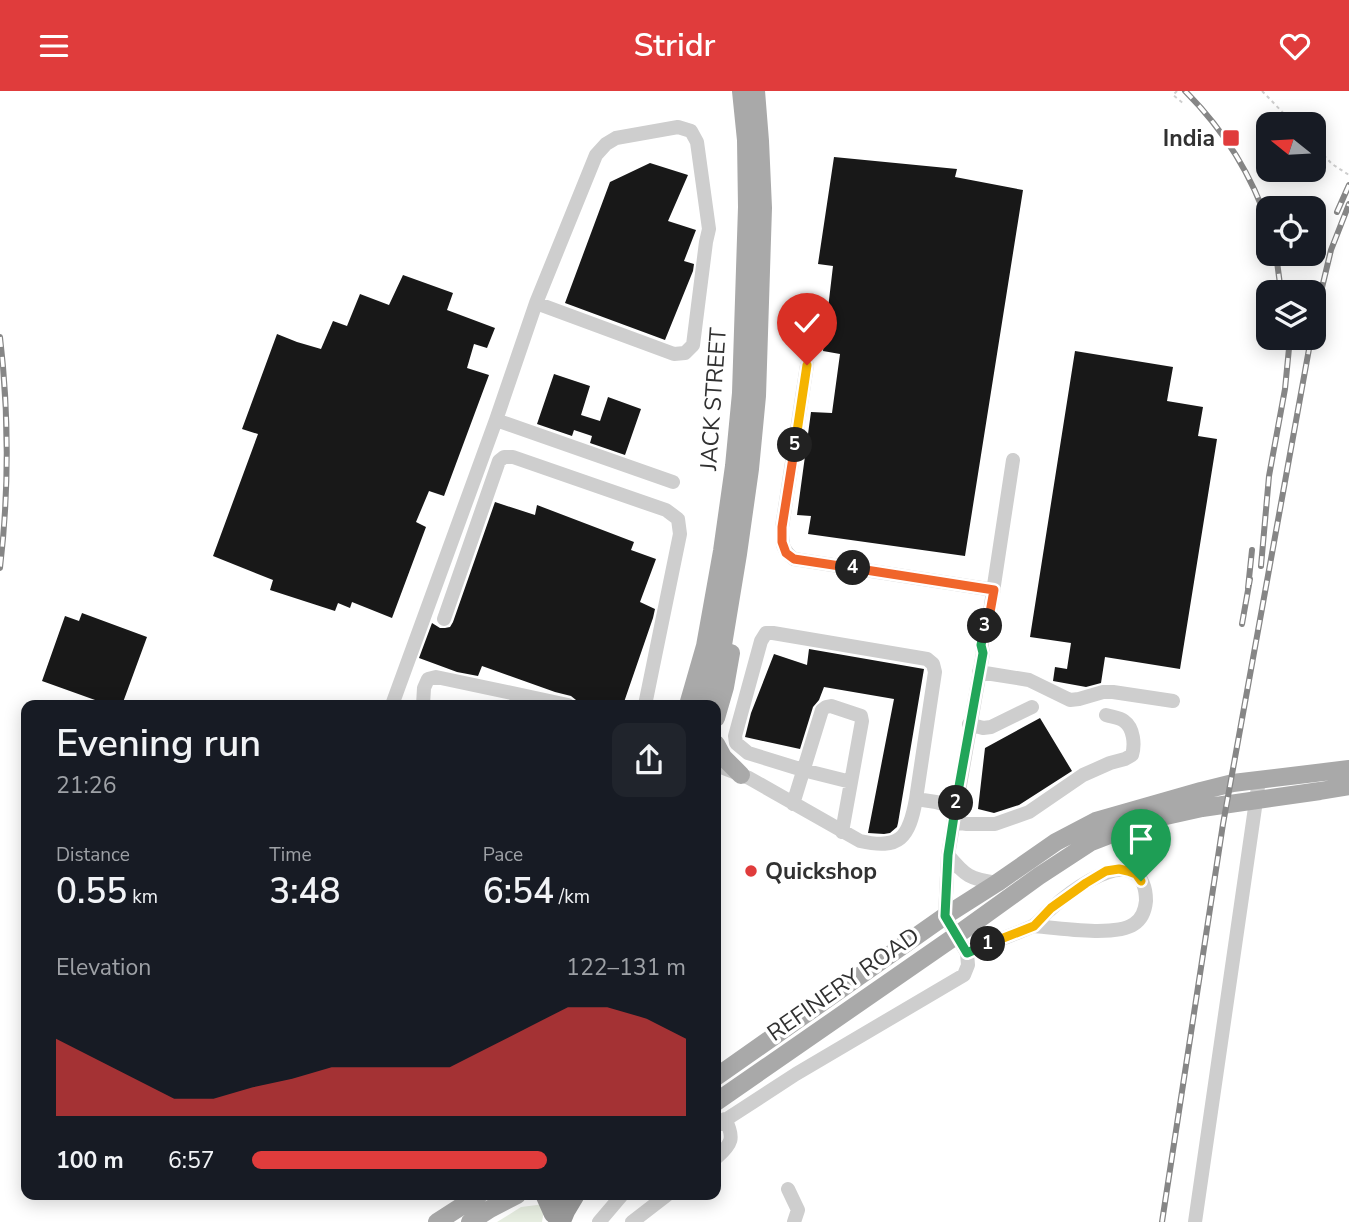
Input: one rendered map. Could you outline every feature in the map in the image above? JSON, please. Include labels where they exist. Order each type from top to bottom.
[{"type":"highway","points":[[554,1209],[565,1210],[571,1200]]},
{"type":"main road","name":"JACK STREET","points":[[707,700],[722,651],[745,506],[757,396],[763,208],[749,92]]},
{"type":"main road","name":"JACK STREET","points":[[689,700],[707,632],[734,466],[753,140]]},
{"type":"main road","points":[[721,700],[730,665],[729,608]]},
{"type":"main road","points":[[721,753],[741,775]]},
{"type":"main road","name":"REFINERY ROAD","points":[[721,1073],[945,916],[1056,842],[1101,828],[1148,820],[1233,783],[1349,769]]},
{"type":"main road","name":"REFINERY ROAD","points":[[1201,799],[1252,801],[1349,786]]},
{"type":"main road","name":"REFINERY ROAD","points":[[721,1099],[1091,842],[1101,828]]},
{"type":"main road","points":[[437,1222],[471,1200]]},
{"type":"main road","points":[[470,1222],[507,1200]]},
{"type":"street","points":[[395,700],[536,303],[596,155],[606,143],[616,138],[678,127],[691,131],[697,142],[709,229],[693,345],[685,353],[674,354],[536,303]]},
{"type":"street","points":[[807,365],[782,527],[782,542],[786,553],[794,559],[994,590]]},
{"type":"street","points":[[496,420],[673,482]]},
{"type":"street","points":[[444,619],[499,461],[504,457],[513,457],[666,510],[678,519],[680,534],[646,700]]},
{"type":"street","points":[[721,1122],[796,1074],[964,975],[968,965],[967,953],[945,916],[948,855],[969,724],[983,653],[988,647],[992,625],[989,618],[1013,460]]},
{"type":"street","points":[[721,767],[741,775],[860,841],[886,845],[894,843],[900,839],[912,818],[916,799],[934,672],[933,664],[927,659],[766,633],[761,641],[735,736],[736,743],[748,753],[850,782]]},
{"type":"street","points":[[979,673],[1028,680],[1070,700],[1113,692],[1173,701]]},
{"type":"street","points":[[424,700],[424,688],[428,679],[436,677],[544,700]]},
{"type":"street","points":[[793,804],[822,710],[831,706],[861,716],[842,832]]},
{"type":"street","points":[[969,724],[991,727],[1032,707]]},
{"type":"street","points":[[916,799],[936,802],[967,824],[995,824],[1029,811],[1090,771],[1132,755],[1135,745],[1127,724],[1122,719],[1106,715]]},
{"type":"street","points":[[1195,1222],[1255,781]]},
{"type":"street","points":[[948,855],[962,873],[979,881],[997,883]]},
{"type":"street","points":[[967,953],[1034,926],[1051,908],[1106,871],[1119,869],[1136,874],[1146,890],[1140,919],[1126,929],[1101,931],[1034,926]]},
{"type":"street","points":[[721,1124],[731,1132],[731,1139],[721,1154]]},
{"type":"street","points":[[788,1189],[798,1210],[794,1222]]},
{"type":"street","points":[[599,1222],[618,1200]]},
{"type":"street","points":[[632,1222],[661,1200]]},
{"type":"path","points":[[1177,91],[1173,95],[1184,104]]},
{"type":"path","points":[[1262,91],[1282,112]]},
{"type":"path","points":[[1326,158],[1349,175]]},
{"type":"shaded area","points":[[545,1204],[542,1222],[497,1222],[521,1207]]},
{"type":"building","points":[[834,157],[957,169],[955,177],[1023,190],[965,556],[808,534],[811,516],[797,515],[811,412],[832,413],[840,354],[823,351],[833,266],[818,264]]},
{"type":"building","points":[[650,163],[688,175],[668,221],[696,230],[684,261],[694,264],[693,271],[665,340],[565,303],[610,182]]},
{"type":"building","points":[[403,275],[453,293],[447,310],[495,328],[487,348],[474,344],[467,368],[489,375],[444,496],[429,491],[416,522],[426,527],[392,618],[352,602],[350,608],[338,603],[335,611],[270,590],[273,580],[213,556],[258,434],[242,429],[277,334],[321,349],[333,321],[347,326],[360,294],[389,305]]},
{"type":"building","points":[[1075,351],[1173,367],[1167,401],[1203,407],[1198,436],[1217,439],[1180,669],[1105,657],[1101,683],[1086,687],[1053,681],[1055,667],[1067,669],[1071,643],[1030,637]]},
{"type":"building","points":[[554,374],[590,386],[581,415],[600,421],[608,397],[641,409],[625,455],[590,443],[592,436],[574,430],[572,436],[537,424]]},
{"type":"building","points":[[495,502],[535,515],[537,505],[634,542],[631,550],[656,559],[640,602],[655,609],[625,700],[576,700],[482,666],[478,676],[457,672],[419,658],[432,623],[445,628],[450,627]]},
{"type":"building","points":[[82,613],[147,637],[124,700],[95,700],[42,681],[65,616],[79,621]]},
{"type":"building","points":[[809,649],[924,669],[898,823],[890,833],[868,833],[894,699],[824,687],[813,707],[800,749],[745,737],[751,713],[774,654],[807,665]]},
{"type":"building","points":[[1040,718],[1072,771],[1019,805],[994,813],[978,809],[985,748]]},
{"type":"railway","points":[[1185,91],[1224,137],[1257,196]]},
{"type":"railway","points":[[1337,212],[1349,185]]},
{"type":"railway","points":[[1324,280],[1331,250],[1349,204]]},
{"type":"railway","points":[[1278,266],[1279,280]]},
{"type":"railway","points":[[0,337],[7,453],[0,568]]},
{"type":"railway","points":[[1261,566],[1269,476],[1285,389],[1289,350]]},
{"type":"railway","points":[[1162,1222],[1223,824],[1309,350]]},
{"type":"railway","points":[[1248,588],[1252,550]]},
{"type":"railway","points":[[1242,624],[1250,579]]},
{"type":"place","name":"India","points":[[1231,138]]},
{"type":"place","name":"Quickshop","points":[[751,871]]},
{"type":"route","points":[[807,365],[782,527],[782,542],[786,553],[794,559],[994,590],[981,645],[983,653],[948,855],[945,916],[967,953],[1034,926],[1051,908],[1106,871],[1128,871],[1136,874],[1141,881]]}]
